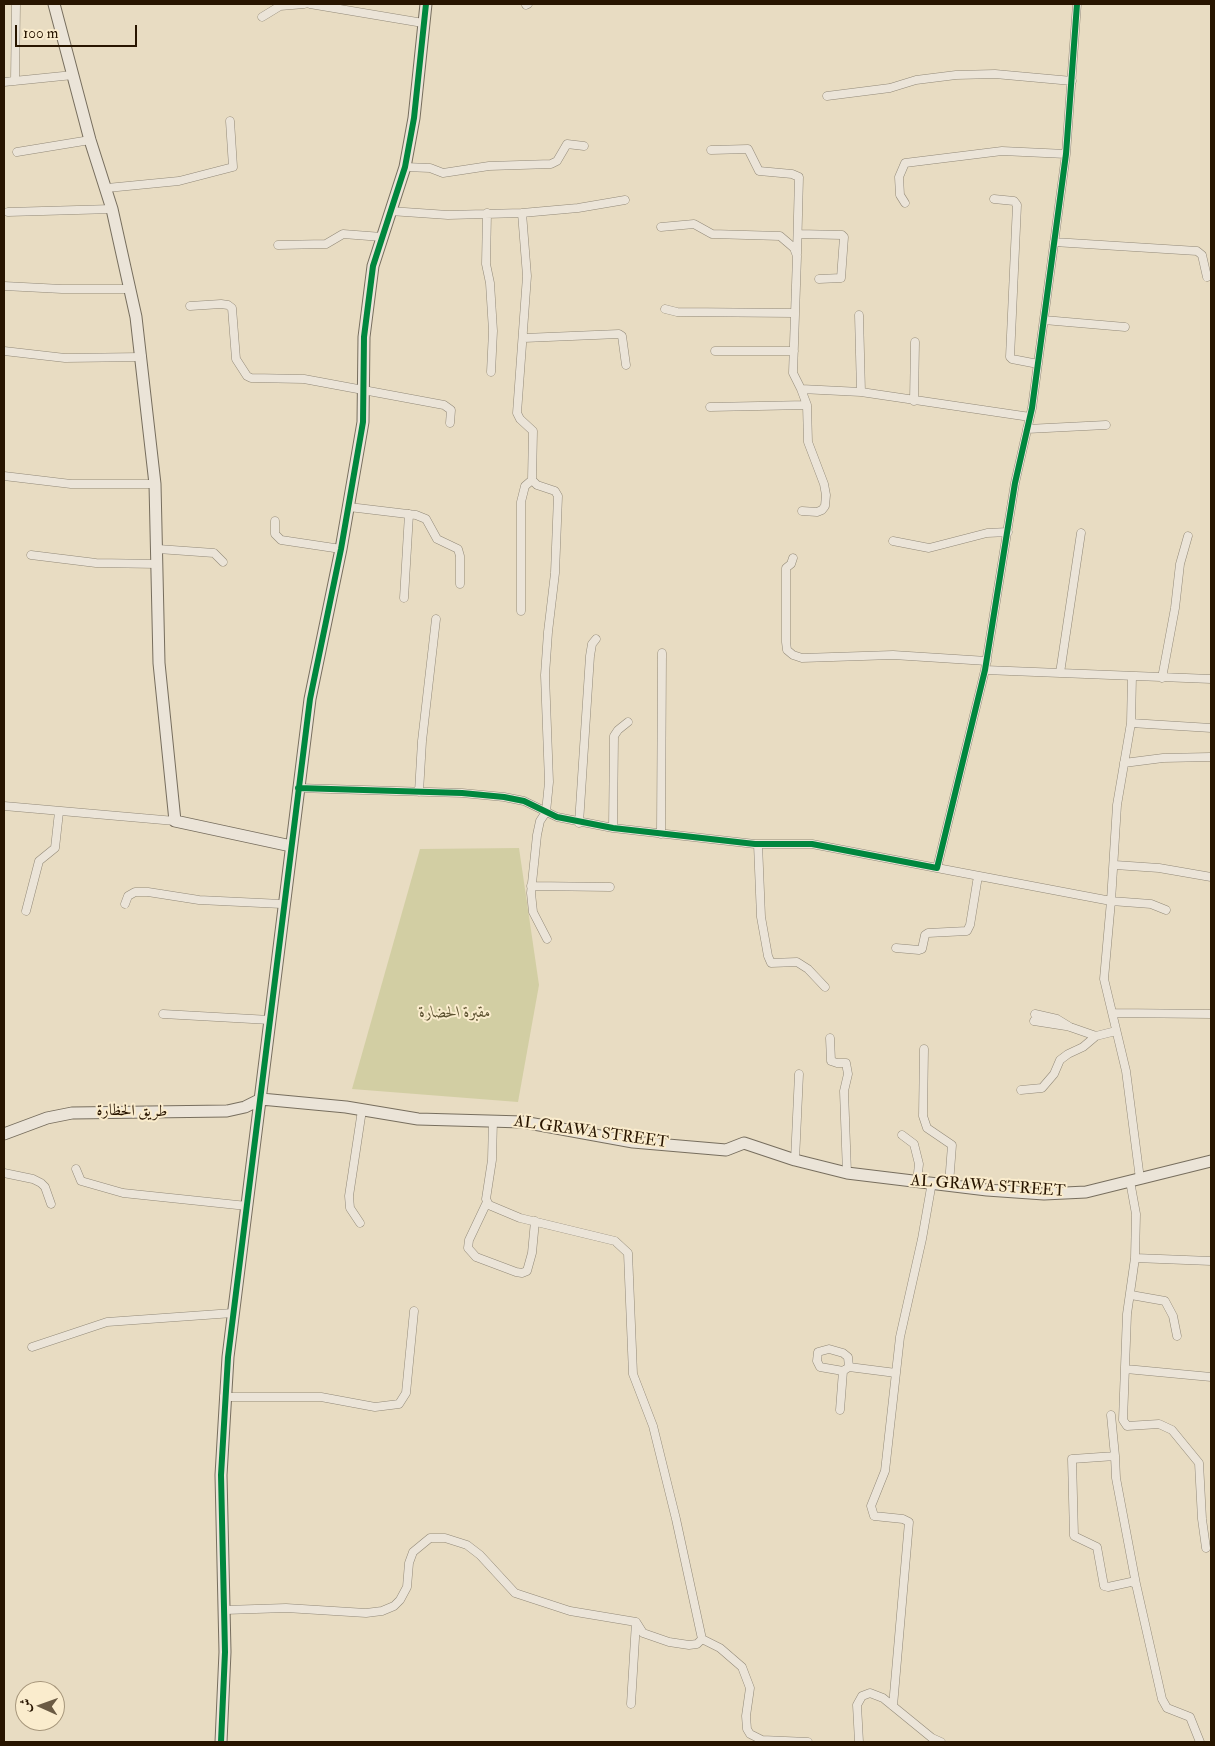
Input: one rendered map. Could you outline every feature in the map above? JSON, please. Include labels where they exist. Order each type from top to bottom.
[{"type":"street","points":[[16,4],[16,81]]},
{"type":"street","points":[[54,4],[90,140],[112,209],[131,289],[142,357],[155,484],[158,549],[159,663],[175,821]]},
{"type":"street","points":[[262,17],[280,6],[304,4]]},
{"type":"street","points":[[310,4],[423,23]]},
{"type":"street","points":[[221,1742],[225,1690],[225,1610],[221,1475],[224,1398],[233,1313],[261,1099],[282,904],[310,699],[341,549],[363,422],[364,337],[367,308],[374,266],[405,167],[414,118],[426,4]]},
{"type":"street","points":[[937,868],[986,670],[1014,483],[1030,418],[1066,154],[1077,4]]},
{"type":"street","points":[[827,96],[890,88],[916,80],[956,75],[995,74],[1072,81]]},
{"type":"street","points":[[4,82],[73,75]]},
{"type":"street","points":[[106,188],[179,181],[233,167],[230,121]]},
{"type":"street","points":[[17,152],[90,140]]},
{"type":"street","points":[[405,167],[430,168],[443,173],[489,166],[551,164],[557,161],[567,144],[584,146]]},
{"type":"street","points":[[711,150],[748,149],[759,170],[797,175],[799,177],[800,194],[794,313],[794,378],[801,389],[807,405],[808,442],[824,484],[826,501],[825,506],[819,511],[802,511]]},
{"type":"street","points":[[905,203],[900,195],[899,177],[905,163],[1002,150],[1066,154]]},
{"type":"street","points":[[994,199],[1014,202],[1017,206],[1010,357],[1038,364]]},
{"type":"street","points":[[390,211],[448,215],[522,213],[578,208],[625,200]]},
{"type":"street","points":[[8,212],[112,209]]},
{"type":"street","points":[[487,213],[486,264],[490,278],[493,331],[492,372]]},
{"type":"street","points":[[522,213],[527,267],[524,338],[517,413],[520,419],[533,431],[532,480],[537,486],[555,491],[558,498],[555,573],[548,632],[546,675],[550,764],[546,812],[538,828],[530,899],[533,912],[547,939]]},
{"type":"street","points":[[661,227],[696,224],[714,234],[780,236],[794,248],[797,256]]},
{"type":"street","points":[[278,245],[326,244],[344,234],[382,237]]},
{"type":"street","points":[[798,234],[842,235],[844,237],[841,278],[819,279]]},
{"type":"street","points":[[1054,242],[1197,251],[1202,255],[1207,277]]},
{"type":"street","points":[[4,286],[62,289],[131,289]]},
{"type":"street","points":[[190,306],[221,304],[232,308],[233,350],[236,360],[247,376],[253,379],[304,379],[447,406],[451,413],[450,423]]},
{"type":"street","points":[[665,309],[677,312],[794,313]]},
{"type":"street","points":[[860,315],[861,392]]},
{"type":"street","points":[[1044,320],[1125,327]]},
{"type":"street","points":[[524,338],[620,334],[622,336],[626,365]]},
{"type":"street","points":[[914,401],[915,342]]},
{"type":"street","points":[[4,351],[65,358],[142,357]]},
{"type":"street","points":[[715,351],[794,351]]},
{"type":"street","points":[[801,389],[861,392],[1030,418]]},
{"type":"street","points":[[710,406],[807,405]]},
{"type":"street","points":[[1027,429],[1106,424]]},
{"type":"street","points":[[4,476],[66,483],[155,484]]},
{"type":"street","points":[[521,611],[521,502],[525,486],[532,480]]},
{"type":"street","points":[[349,507],[409,514],[426,519],[437,539],[458,549],[460,556],[460,584]]},
{"type":"street","points":[[404,598],[409,514]]},
{"type":"street","points":[[275,520],[275,534],[281,540],[341,549]]},
{"type":"street","points":[[893,541],[929,548],[987,533],[1008,532]]},
{"type":"street","points":[[1060,673],[1081,533]]},
{"type":"street","points":[[1162,678],[1175,608],[1180,564],[1188,536]]},
{"type":"street","points":[[158,549],[214,552],[223,562]]},
{"type":"street","points":[[30,555],[96,563],[158,564]]},
{"type":"street","points":[[793,558],[786,568],[786,642],[787,650],[793,655],[802,658],[835,655],[893,655],[987,661]]},
{"type":"street","points":[[419,792],[422,741],[436,619]]},
{"type":"street","points":[[580,823],[590,656],[592,644],[596,639]]},
{"type":"street","points":[[661,834],[662,654]]},
{"type":"street","points":[[986,670],[1162,678],[1211,678]]},
{"type":"street","points":[[1132,676],[1131,723],[1117,805],[1115,865],[1104,979],[1126,1071],[1135,1180],[1135,1258],[1132,1295],[1127,1314],[1123,1420],[1127,1426],[1159,1424],[1172,1430],[1199,1463],[1202,1519],[1206,1548]]},
{"type":"street","points":[[613,828],[614,736],[628,722]]},
{"type":"street","points":[[1131,723],[1211,728]]},
{"type":"street","points":[[1124,763],[1163,758],[1210,757]]},
{"type":"street","points":[[298,788],[462,793],[516,799],[546,812],[580,823],[758,844],[812,844],[1111,901],[1151,904],[1166,910]]},
{"type":"street","points":[[4,806],[175,821],[291,846]]},
{"type":"street","points":[[26,912],[39,861],[55,848],[59,812]]},
{"type":"street","points":[[758,844],[761,917],[768,956],[771,962],[797,962],[825,987]]},
{"type":"street","points":[[1115,865],[1158,868],[1211,876]]},
{"type":"street","points":[[896,948],[919,950],[922,949],[925,935],[967,931],[970,925],[978,876]]},
{"type":"street","points":[[531,886],[610,887]]},
{"type":"street","points":[[124,904],[128,896],[134,892],[148,892],[199,900],[282,904]]},
{"type":"street","points":[[1113,1013],[1211,1014]]},
{"type":"street","points":[[163,1014],[270,1020]]},
{"type":"street","points":[[1035,1018],[1058,1019],[1070,1027],[1096,1036]]},
{"type":"street","points":[[1021,1090],[1042,1088],[1050,1079],[1060,1060],[1083,1047],[1096,1036],[1116,1031]]},
{"type":"street","points":[[830,1038],[831,1060],[837,1064],[846,1064],[848,1074],[844,1090],[847,1173]]},
{"type":"street","points":[[924,1049],[923,1116],[927,1128],[952,1146],[949,1184]]},
{"type":"street","points":[[795,1160],[799,1074]]},
{"type":"street","name":"AL GRAWA STREET","points":[[261,1099],[362,1110],[418,1119],[493,1120],[535,1123],[633,1142],[726,1150],[744,1143],[795,1160],[847,1173],[917,1182],[1044,1194],[1086,1192],[1211,1161]]},
{"type":"street","name":"طريق الحظارة","points":[[4,1134],[46,1118],[72,1112],[227,1111],[261,1099]]},
{"type":"street","points":[[360,1223],[350,1208],[349,1196],[362,1110]]},
{"type":"street","points":[[493,1120],[492,1160],[487,1202],[469,1240],[468,1248],[476,1257],[516,1272],[526,1271],[532,1253],[535,1221]]},
{"type":"street","points":[[902,1135],[914,1144],[918,1164],[917,1182]]},
{"type":"street","points":[[76,1169],[82,1180],[94,1186],[123,1193],[247,1206]]},
{"type":"street","points":[[4,1173],[33,1179],[41,1183],[46,1188],[51,1204]]},
{"type":"street","points":[[893,1706],[909,1522],[903,1519],[874,1516],[871,1509],[885,1471],[900,1337],[918,1258],[932,1182]]},
{"type":"street","points":[[487,1202],[502,1212],[614,1241],[628,1253],[633,1374],[653,1426],[676,1519],[702,1639]]},
{"type":"street","points":[[1135,1258],[1211,1261]]},
{"type":"street","points":[[1132,1295],[1165,1301],[1173,1316],[1177,1336]]},
{"type":"street","points":[[224,1398],[321,1397],[375,1406],[399,1404],[406,1393],[414,1311]]},
{"type":"street","points":[[32,1347],[107,1322],[233,1313]]},
{"type":"street","points":[[840,1410],[846,1369],[896,1373]]},
{"type":"street","points":[[1126,1369],[1211,1377]]},
{"type":"street","points":[[1111,1415],[1116,1478],[1136,1584],[1162,1699],[1167,1708],[1190,1717],[1200,1742]]},
{"type":"street","points":[[1115,1456],[1072,1459],[1074,1536],[1097,1547],[1104,1586],[1108,1588],[1131,1582],[1136,1584]]},
{"type":"street","points":[[225,1610],[286,1608],[366,1613],[382,1610],[394,1606],[400,1600],[407,1587],[409,1563],[413,1552],[430,1538],[445,1538],[467,1545],[480,1555],[514,1593],[570,1611],[636,1622],[643,1633],[669,1642],[689,1645],[697,1644],[702,1639]]},
{"type":"street","points":[[631,1704],[636,1622]]},
{"type":"street","points":[[702,1639],[720,1648],[742,1667],[750,1688],[746,1716],[747,1730],[750,1734],[762,1740],[808,1742]]},
{"type":"street","points":[[859,1742],[859,1698],[865,1694],[876,1694],[932,1738],[942,1742]]},
{"type":"green space","name":"مقبرة الحضارة","points":[[519,848],[539,985],[518,1102],[352,1089],[420,849]]},
{"type":"cycle path","points":[[221,1742],[225,1652],[221,1475],[228,1357],[310,699],[341,549],[363,422],[364,337],[373,266],[405,167],[414,118],[426,4]]},
{"type":"cycle path","points":[[298,788],[462,793],[504,797],[524,801],[557,817],[613,828],[755,844],[812,844],[937,868],[985,670],[1015,483],[1032,408],[1066,154],[1077,4]]}]
